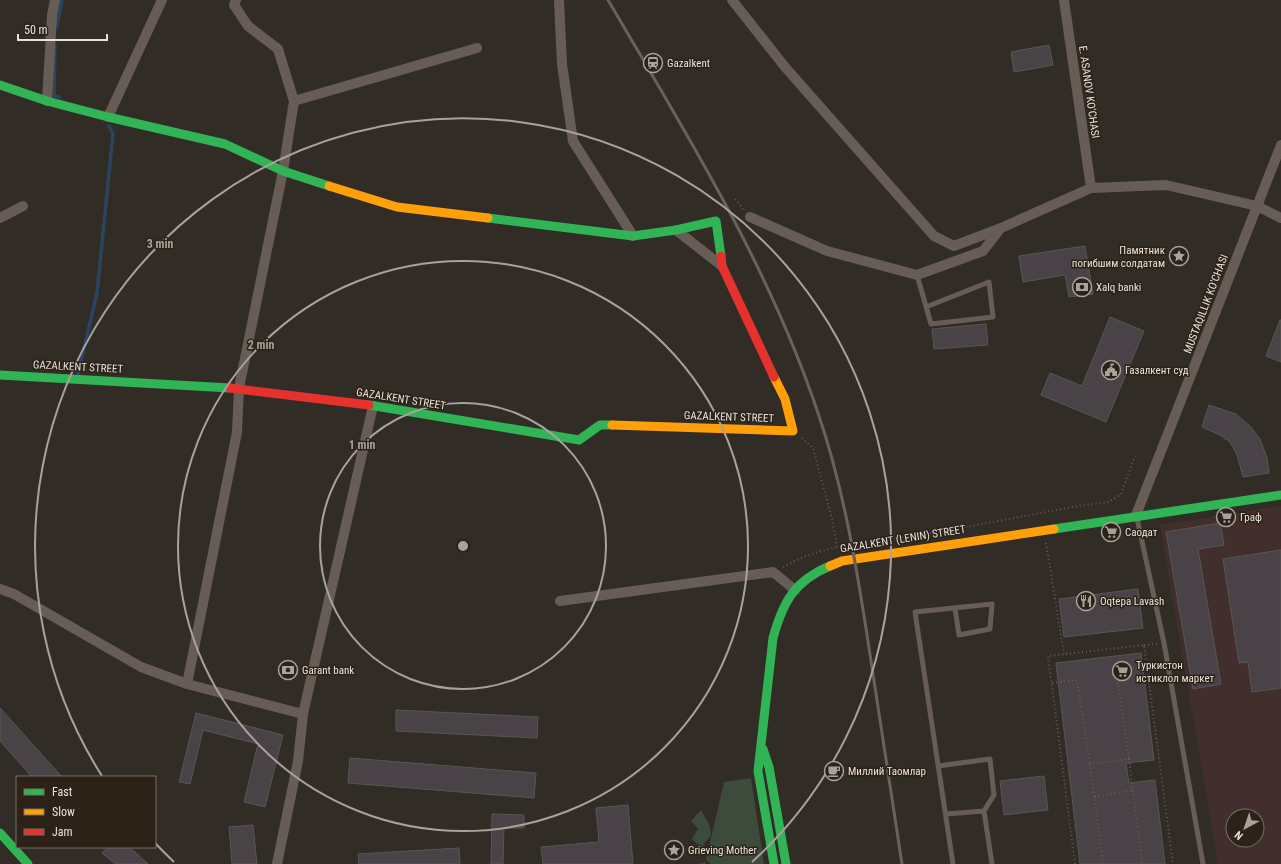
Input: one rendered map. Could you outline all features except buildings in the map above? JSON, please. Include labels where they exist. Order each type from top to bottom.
[{"type":"street","points":[[47,101],[52,15],[55,0]]},
{"type":"street","points":[[108,117],[162,0]]},
{"type":"street","points":[[187,684],[237,432],[239,388],[283,171],[294,101],[278,49],[248,26],[234,5],[236,0]]},
{"type":"street","points":[[559,0],[562,64],[573,141],[633,236]]},
{"type":"street","points":[[732,0],[786,67],[934,236],[954,246],[1001,228],[1091,188],[1166,185],[1257,206],[1281,218]]},
{"type":"street","name":"E. ASANOV KO'CHASI","points":[[1064,0],[1091,188]]},
{"type":"street","points":[[294,101],[477,48]]},
{"type":"street","points":[[0,85],[47,101],[108,117],[225,144],[283,171],[397,207],[633,236],[676,230],[716,221],[722,266],[785,399],[793,431]]},
{"type":"street","name":"MUSTAQILLIK KO'CHASI","points":[[1136,516],[1281,145]]},
{"type":"street","points":[[0,218],[23,206]]},
{"type":"street","points":[[750,217],[828,251],[917,275],[983,251],[1001,228]]},
{"type":"street","points":[[676,230],[722,266]]},
{"type":"street","name":"GAZALKENT STREET","points":[[0,375],[239,388],[373,406],[579,440],[600,425],[793,431]]},
{"type":"street","points":[[277,864],[298,761],[304,714],[373,406]]},
{"type":"street","name":"GAZALKENT (LENIN) STREET","points":[[786,864],[769,767],[761,742],[774,629],[782,608],[794,590],[816,571],[842,561],[1281,495]]},
{"type":"street","points":[[560,602],[773,572],[794,590]]},
{"type":"street","points":[[0,589],[14,594],[141,666],[187,684],[304,714]]},
{"type":"street","points":[[761,742],[758,769],[774,864]]},
{"type":"street","points":[[0,833],[28,864]]},
{"type":"street","points":[[0,845],[17,864]]},
{"type":"lane","points":[[917,275],[926,307],[931,324],[993,317],[988,282],[926,307]]},
{"type":"lane","points":[[1136,516],[1164,643],[1203,864]]},
{"type":"lane","points":[[953,864],[915,612],[992,604],[990,629],[959,635],[955,608]]},
{"type":"lane","points":[[938,766],[990,759],[994,796],[984,811],[992,864]]},
{"type":"lane","points":[[946,814],[984,811]]},
{"type":"path","points":[[793,431],[813,448],[832,519],[837,547]]},
{"type":"path","points":[[773,572],[796,560],[862,541],[918,535],[1084,505],[1109,502],[1121,494],[1135,456]]},
{"type":"path","points":[[1046,540],[1064,654]]},
{"type":"path","points":[[1075,864],[1048,656],[1164,643]]},
{"type":"path","points":[[1144,645],[1173,864]]},
{"type":"path","points":[[1118,674],[1142,864]]},
{"type":"path","points":[[1052,683],[1077,680],[1103,864]]},
{"type":"path","points":[[1090,764],[1129,759]]},
{"type":"path","points":[[1094,797],[1133,790]]},
{"type":"path","points":[[701,864],[703,862],[705,864]]},
{"type":"shaded area","points":[[1281,506],[1281,864],[1218,864],[1160,525]]},
{"type":"green space","points":[[751,778],[764,864],[711,864],[706,860],[724,782]]},
{"type":"green space","points":[[701,810],[709,824],[711,835],[701,848],[692,839],[698,829],[691,821]]},
{"type":"waterway","points":[[56,28],[62,0]]},
{"type":"waterway","points":[[55,46],[54,96],[59,97]]},
{"type":"waterway","points":[[78,374],[97,293],[113,134],[109,126]]},
{"type":"railway","points":[[608,0],[696,150],[751,253],[798,359],[818,413],[835,471],[849,529],[902,864]]},
{"type":"traffic: fast","points":[[0,85],[47,101],[108,117],[225,144],[283,171],[329,186]]},
{"type":"traffic: fast","points":[[488,218],[633,236],[676,230],[716,221],[721,256]]},
{"type":"traffic: fast","points":[[0,375],[230,388]]},
{"type":"traffic: fast","points":[[369,405],[579,440],[600,425],[612,425]]},
{"type":"traffic: fast","points":[[1054,529],[1281,495]]},
{"type":"traffic: fast","points":[[774,864],[758,771],[773,638],[781,614],[792,594],[807,579],[830,566]]},
{"type":"traffic: fast","points":[[763,749],[769,767],[786,864]]},
{"type":"traffic: fast","points":[[0,833],[28,864]]},
{"type":"traffic: slow","points":[[329,186],[397,207],[488,218]]},
{"type":"traffic: slow","points":[[612,425],[793,431],[785,399],[774,377]]},
{"type":"traffic: slow","points":[[830,566],[842,561],[1054,529]]},
{"type":"traffic: jam","points":[[721,256],[722,266],[774,377]]},
{"type":"traffic: jam","points":[[230,388],[369,405]]},
{"type":"place","name":"Gazalkent","points":[[653,63]]},
{"type":"place","name":"Памятник погибшим солдатам","points":[[1179,256]]},
{"type":"place","name":"Xalq banki","points":[[1082,287]]},
{"type":"place","name":"Газалкент суд","points":[[1111,370]]},
{"type":"place","name":"Граф","points":[[1226,517]]},
{"type":"place","name":"Саодат","points":[[1111,532]]},
{"type":"place","name":"Oqtepa Lavash","points":[[1086,601]]},
{"type":"place","name":"Garant bank","points":[[288,670]]},
{"type":"place","name":"Туркистон истиклол маркет","points":[[1122,671]]},
{"type":"place","name":"Миллий Таомлар","points":[[834,771]]},
{"type":"place","name":"Grieving Mother","points":[[674,850]]}]
